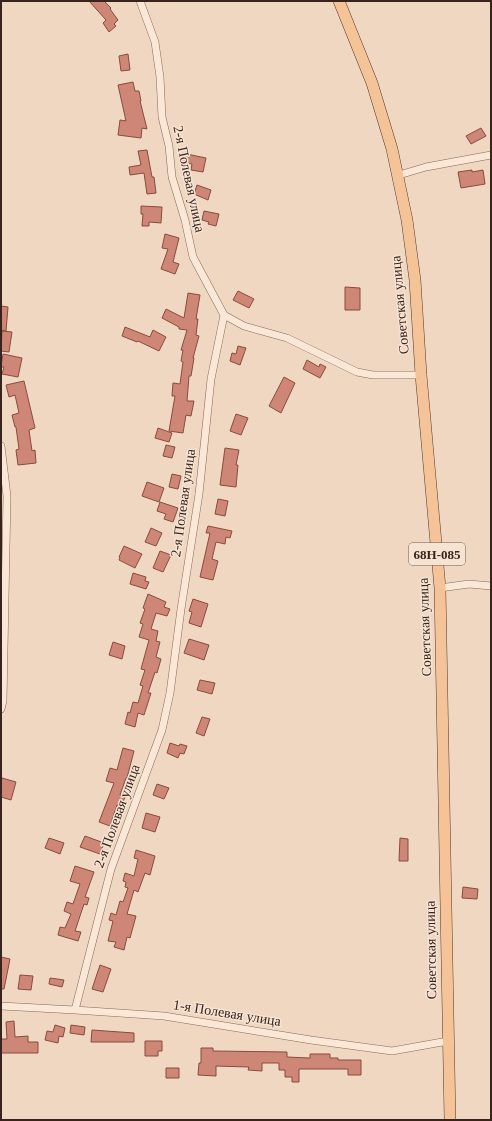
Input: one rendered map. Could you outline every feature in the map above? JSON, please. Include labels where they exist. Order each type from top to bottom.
[{"type":"main road","name":"Советская улица","points":[[339,1],[372,83],[398,175],[407,220],[415,280],[421,375],[440,588],[450,1120]]},
{"type":"street","name":"2-я Полевая улица","points":[[75,1010],[111,869],[162,730],[170,693],[180,616],[199,494],[211,379],[224,315],[193,257],[185,220],[172,177],[169,146],[162,117],[160,77],[155,42],[140,1]]},
{"type":"street","points":[[398,175],[426,167],[491,155]]},
{"type":"street","points":[[224,315],[244,326],[287,338],[357,372],[373,375],[421,375]]},
{"type":"street","points":[[1,446],[7,496],[3,701],[1,709]]},
{"type":"street","points":[[440,588],[469,584],[491,586]]},
{"type":"street","name":"1-я Полевая улица","points":[[1,1006],[164,1016],[311,1040],[392,1051],[448,1041]]},
{"type":"building","points":[[89,1],[104,1],[111,8],[110,9],[118,20],[114,24],[116,26],[109,32],[103,23],[106,20]]},
{"type":"building","points":[[128,54],[130,70],[121,71],[119,56]]},
{"type":"building","points":[[133,82],[135,91],[139,91],[147,129],[142,128],[141,138],[118,135],[120,120],[126,121],[118,85]]},
{"type":"building","points":[[481,128],[486,136],[471,144],[466,136]]},
{"type":"building","points":[[147,150],[152,177],[154,177],[156,193],[147,194],[144,173],[130,175],[129,167],[141,165],[138,151]]},
{"type":"building","points":[[182,153],[206,158],[203,172],[191,170],[192,164],[180,162]]},
{"type":"building","points":[[472,170],[472,172],[483,170],[485,184],[461,188],[458,172]]},
{"type":"building","points":[[197,185],[211,190],[208,200],[194,194]]},
{"type":"building","points":[[141,206],[162,207],[161,223],[149,222],[149,226],[142,226],[143,214],[141,214]]},
{"type":"building","points":[[204,211],[219,214],[216,226],[208,224],[209,222],[202,220]]},
{"type":"building","points":[[165,234],[179,238],[173,262],[179,264],[175,274],[161,269],[168,249],[162,248]]},
{"type":"building","points":[[345,287],[360,288],[360,310],[345,310]]},
{"type":"building","points":[[238,291],[254,299],[249,308],[233,300]]},
{"type":"building","points":[[188,293],[200,295],[196,319],[198,319],[196,335],[199,336],[193,358],[191,376],[189,376],[187,401],[194,401],[191,416],[186,415],[183,433],[169,431],[175,396],[172,396],[173,383],[180,384],[183,362],[181,361],[183,350],[181,350],[187,330],[179,329],[179,327],[162,318],[166,309],[184,318]]},
{"type":"building","points":[[1,306],[8,307],[6,331],[1,330]]},
{"type":"building","points":[[125,327],[150,337],[153,330],[166,337],[159,351],[138,341],[137,342],[122,336]]},
{"type":"building","points":[[2,331],[12,332],[9,352],[1,351]]},
{"type":"building","points":[[238,346],[246,348],[240,365],[230,361],[232,353],[236,354]]},
{"type":"building","points":[[3,354],[22,358],[18,377],[2,374],[4,367],[1,367]]},
{"type":"building","points":[[307,360],[319,367],[320,364],[326,367],[320,378],[303,369]]},
{"type":"building","points":[[284,377],[295,383],[281,413],[269,406]]},
{"type":"building","points":[[24,381],[35,428],[29,430],[32,451],[35,450],[36,463],[18,465],[16,450],[19,449],[16,427],[12,415],[19,413],[15,395],[9,397],[6,385]]},
{"type":"building","points":[[236,414],[248,418],[241,435],[230,431]]},
{"type":"building","points":[[158,428],[172,433],[169,442],[155,438]]},
{"type":"building","points":[[166,445],[175,447],[172,458],[163,456]]},
{"type":"building","points":[[225,448],[239,450],[236,465],[238,465],[236,487],[220,485]]},
{"type":"building","points":[[172,474],[181,476],[178,489],[169,487]]},
{"type":"building","points":[[147,482],[164,488],[159,502],[142,496]]},
{"type":"building","points":[[218,499],[228,501],[225,516],[215,514]]},
{"type":"building","points":[[160,502],[178,508],[173,522],[164,519],[166,514],[157,511]]},
{"type":"building","points":[[208,526],[232,531],[230,538],[226,537],[225,544],[216,542],[212,559],[218,561],[213,580],[200,577],[210,533],[206,533]]},
{"type":"building","points":[[151,528],[162,533],[156,546],[145,542]]},
{"type":"building","points":[[124,546],[142,554],[135,568],[119,560]]},
{"type":"building","points":[[160,551],[171,555],[163,572],[153,568]]},
{"type":"building","points":[[133,573],[146,577],[145,581],[149,582],[146,589],[130,584]]},
{"type":"building","points":[[148,594],[166,602],[164,607],[170,609],[167,616],[156,613],[151,629],[158,631],[156,641],[160,642],[156,657],[161,659],[157,673],[155,672],[148,693],[151,693],[144,715],[138,713],[135,727],[125,724],[128,712],[130,713],[133,702],[138,703],[143,686],[140,685],[145,670],[141,669],[149,640],[139,637],[143,624],[140,623],[145,609],[143,608]]},
{"type":"building","points":[[193,599],[208,604],[201,627],[189,623],[192,612],[189,611]]},
{"type":"building","points":[[189,639],[209,645],[204,660],[184,653]]},
{"type":"building","points":[[113,642],[125,646],[122,659],[109,655]]},
{"type":"building","points":[[200,680],[215,683],[212,694],[197,690]]},
{"type":"building","points":[[202,717],[210,719],[204,736],[196,733]]},
{"type":"building","points":[[170,743],[179,746],[180,744],[187,746],[184,754],[180,753],[178,758],[167,753]]},
{"type":"building","points":[[123,748],[134,751],[127,778],[120,795],[125,797],[121,807],[117,805],[110,826],[99,822],[114,783],[106,781],[110,768],[117,770]]},
{"type":"building","points":[[2,778],[16,782],[11,800],[1,797]]},
{"type":"building","points":[[157,784],[169,788],[164,799],[153,795]]},
{"type":"building","points":[[146,813],[160,817],[155,832],[142,828]]},
{"type":"building","points":[[85,836],[104,843],[100,854],[80,847]]},
{"type":"building","points":[[49,838],[64,843],[60,854],[45,848]]},
{"type":"building","points":[[400,838],[408,839],[408,861],[399,861]]},
{"type":"building","points":[[136,850],[155,856],[150,875],[145,873],[138,892],[134,890],[127,914],[136,916],[130,938],[127,937],[124,950],[114,947],[116,942],[108,941],[113,921],[109,920],[111,913],[116,915],[120,901],[123,902],[128,888],[125,887],[126,882],[123,881],[125,873],[134,876],[138,859],[134,858]]},
{"type":"building","points":[[75,866],[94,872],[85,897],[89,898],[87,905],[84,904],[75,931],[81,932],[78,941],[58,935],[60,927],[65,928],[71,914],[64,911],[67,902],[73,904],[80,884],[70,881]]},
{"type":"building","points":[[463,887],[478,889],[477,899],[462,898]]},
{"type":"building","points":[[1,957],[10,959],[4,989],[1,989]]},
{"type":"building","points":[[100,965],[111,969],[103,992],[92,989]]},
{"type":"building","points":[[20,975],[33,976],[31,990],[18,989]]},
{"type":"building","points":[[50,978],[64,980],[62,987],[49,984]]},
{"type":"building","points":[[14,1021],[15,1037],[28,1036],[28,1042],[38,1042],[38,1053],[1,1053],[1,1039],[7,1039],[6,1022]]},
{"type":"building","points":[[55,1025],[65,1028],[63,1037],[59,1036],[58,1043],[45,1040],[47,1031],[53,1032]]},
{"type":"building","points":[[71,1025],[85,1027],[84,1035],[70,1033]]},
{"type":"building","points":[[92,1030],[134,1033],[134,1042],[91,1042]]},
{"type":"building","points":[[145,1041],[162,1041],[162,1051],[158,1051],[158,1056],[145,1056]]},
{"type":"building","points":[[201,1048],[213,1048],[213,1051],[287,1052],[287,1057],[310,1058],[310,1054],[330,1054],[330,1058],[338,1058],[338,1060],[361,1060],[361,1075],[348,1075],[348,1069],[299,1069],[299,1082],[292,1082],[292,1077],[285,1077],[285,1070],[279,1070],[279,1063],[262,1063],[262,1071],[248,1070],[249,1067],[216,1066],[216,1076],[198,1075],[199,1063],[201,1063]]},
{"type":"building","points":[[166,1068],[179,1068],[179,1078],[166,1078]]}]
